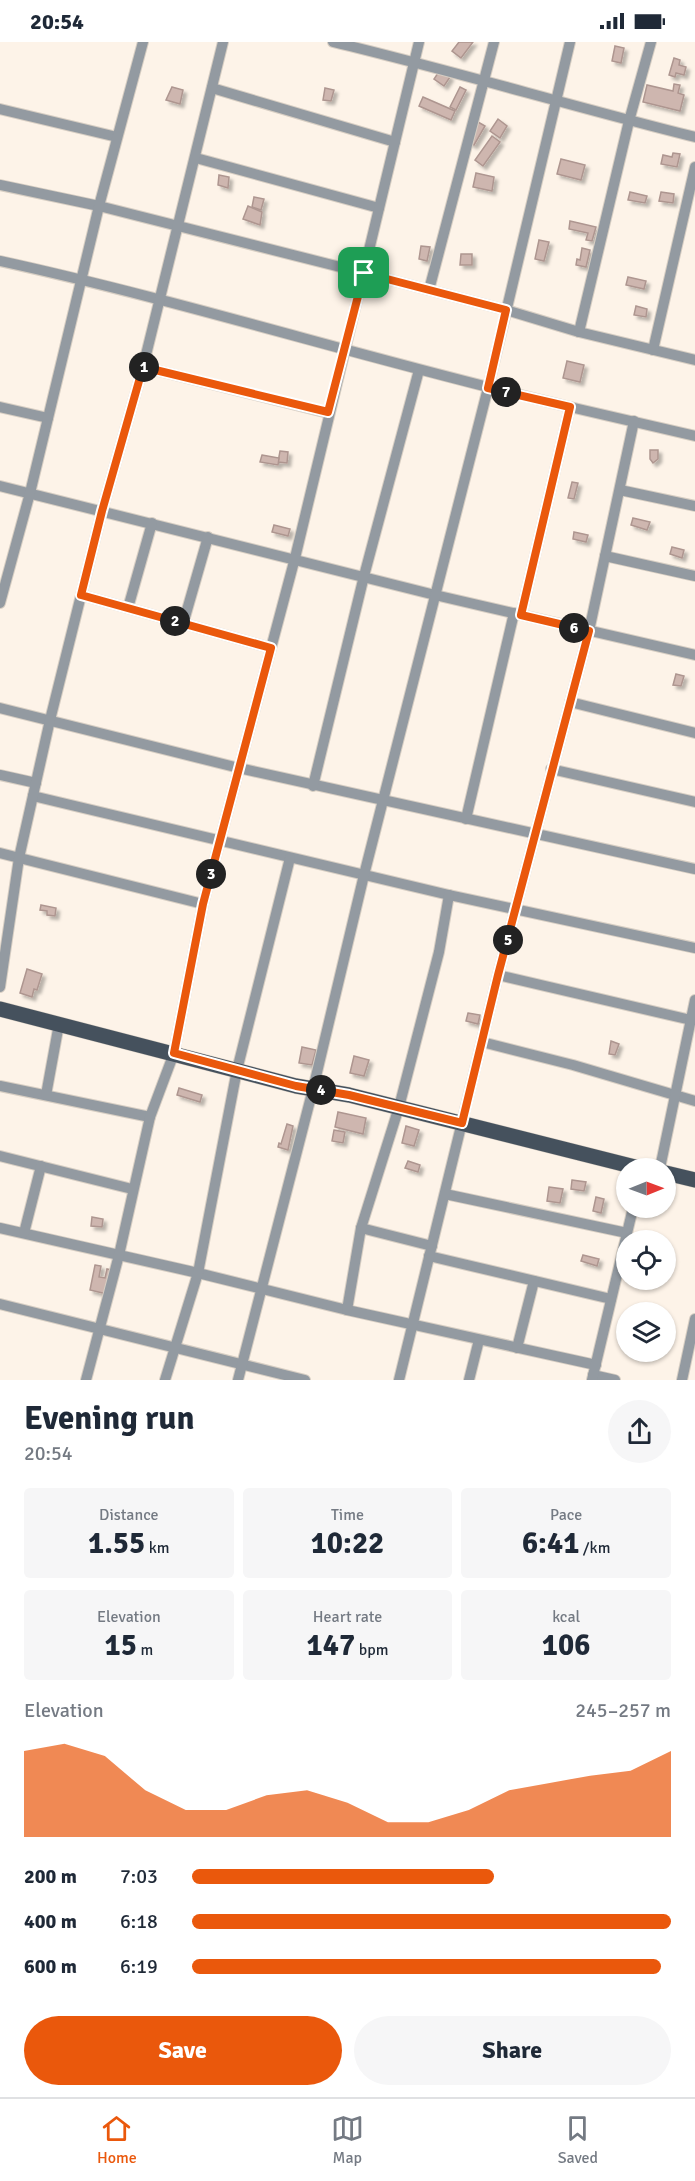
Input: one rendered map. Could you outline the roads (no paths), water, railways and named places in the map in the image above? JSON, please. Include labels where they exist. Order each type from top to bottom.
[{"type":"main road","points":[[0,1009],[296,1086],[349,1095],[616,1162]]},
{"type":"main road","points":[[676,1175],[695,1180]]},
{"type":"street","points":[[0,603],[5,569],[30,493],[99,206],[143,42]]},
{"type":"street","points":[[0,987],[20,858],[50,720],[102,511],[143,367],[179,226],[223,42]]},
{"type":"street","points":[[333,42],[695,137]]},
{"type":"street","points":[[86,1380],[119,1255],[150,1117],[174,1053],[203,904],[295,558],[328,412],[419,42]]},
{"type":"street","points":[[429,290],[494,42]]},
{"type":"street","points":[[238,1380],[488,388],[570,42]]},
{"type":"street","points":[[579,332],[629,121],[651,42]]},
{"type":"street","points":[[212,88],[395,142]]},
{"type":"street","points":[[0,109],[117,137]]},
{"type":"street","points":[[196,158],[379,208]]},
{"type":"street","points":[[653,350],[695,167]]},
{"type":"street","points":[[0,185],[179,226],[506,310],[579,332],[695,360]]},
{"type":"street","points":[[0,261],[160,299],[488,388],[695,436]]},
{"type":"street","points":[[143,367],[328,412]]},
{"type":"street","points":[[313,786],[364,576],[419,370]]},
{"type":"street","points":[[0,406],[48,418]]},
{"type":"street","points":[[466,819],[570,407]]},
{"type":"street","points":[[399,1380],[498,975],[589,631],[634,422]]},
{"type":"street","points":[[0,486],[295,558],[435,595],[695,655]]},
{"type":"street","points":[[620,490],[695,506]]},
{"type":"street","points":[[128,608],[152,523]]},
{"type":"street","points":[[183,624],[208,537]]},
{"type":"street","points":[[605,556],[695,576]]},
{"type":"street","points":[[81,595],[271,648]]},
{"type":"street","points":[[570,702],[695,733]]},
{"type":"street","points":[[0,708],[313,786],[695,869]]},
{"type":"street","points":[[551,769],[695,802]]},
{"type":"street","points":[[0,775],[36,783]]},
{"type":"street","points":[[33,796],[449,895],[695,948]]},
{"type":"street","points":[[0,853],[203,904]]},
{"type":"street","points":[[165,1380],[198,1273],[237,1070],[290,858]]},
{"type":"street","points":[[347,1310],[361,1228],[399,1107],[439,952],[449,895]]},
{"type":"street","points":[[498,975],[691,1020]]},
{"type":"street","points":[[662,1158],[695,1000]]},
{"type":"street","points":[[46,1095],[59,1024]]},
{"type":"street","points":[[482,1042],[573,1065],[695,1101]]},
{"type":"street","points":[[0,1086],[150,1117]]},
{"type":"street","points":[[0,1156],[132,1189]]},
{"type":"street","points":[[24,1233],[41,1166]]},
{"type":"street","points":[[445,1194],[616,1231]]},
{"type":"street","points":[[0,1228],[517,1348],[615,1380]]},
{"type":"street","points":[[361,1228],[534,1281],[612,1299]]},
{"type":"street","points":[[517,1348],[534,1281]]},
{"type":"street","points":[[594,1373],[616,1281]]},
{"type":"street","points":[[0,1305],[305,1380]]},
{"type":"street","points":[[682,1380],[695,1319]]},
{"type":"street","points":[[469,1380],[479,1340]]}]
